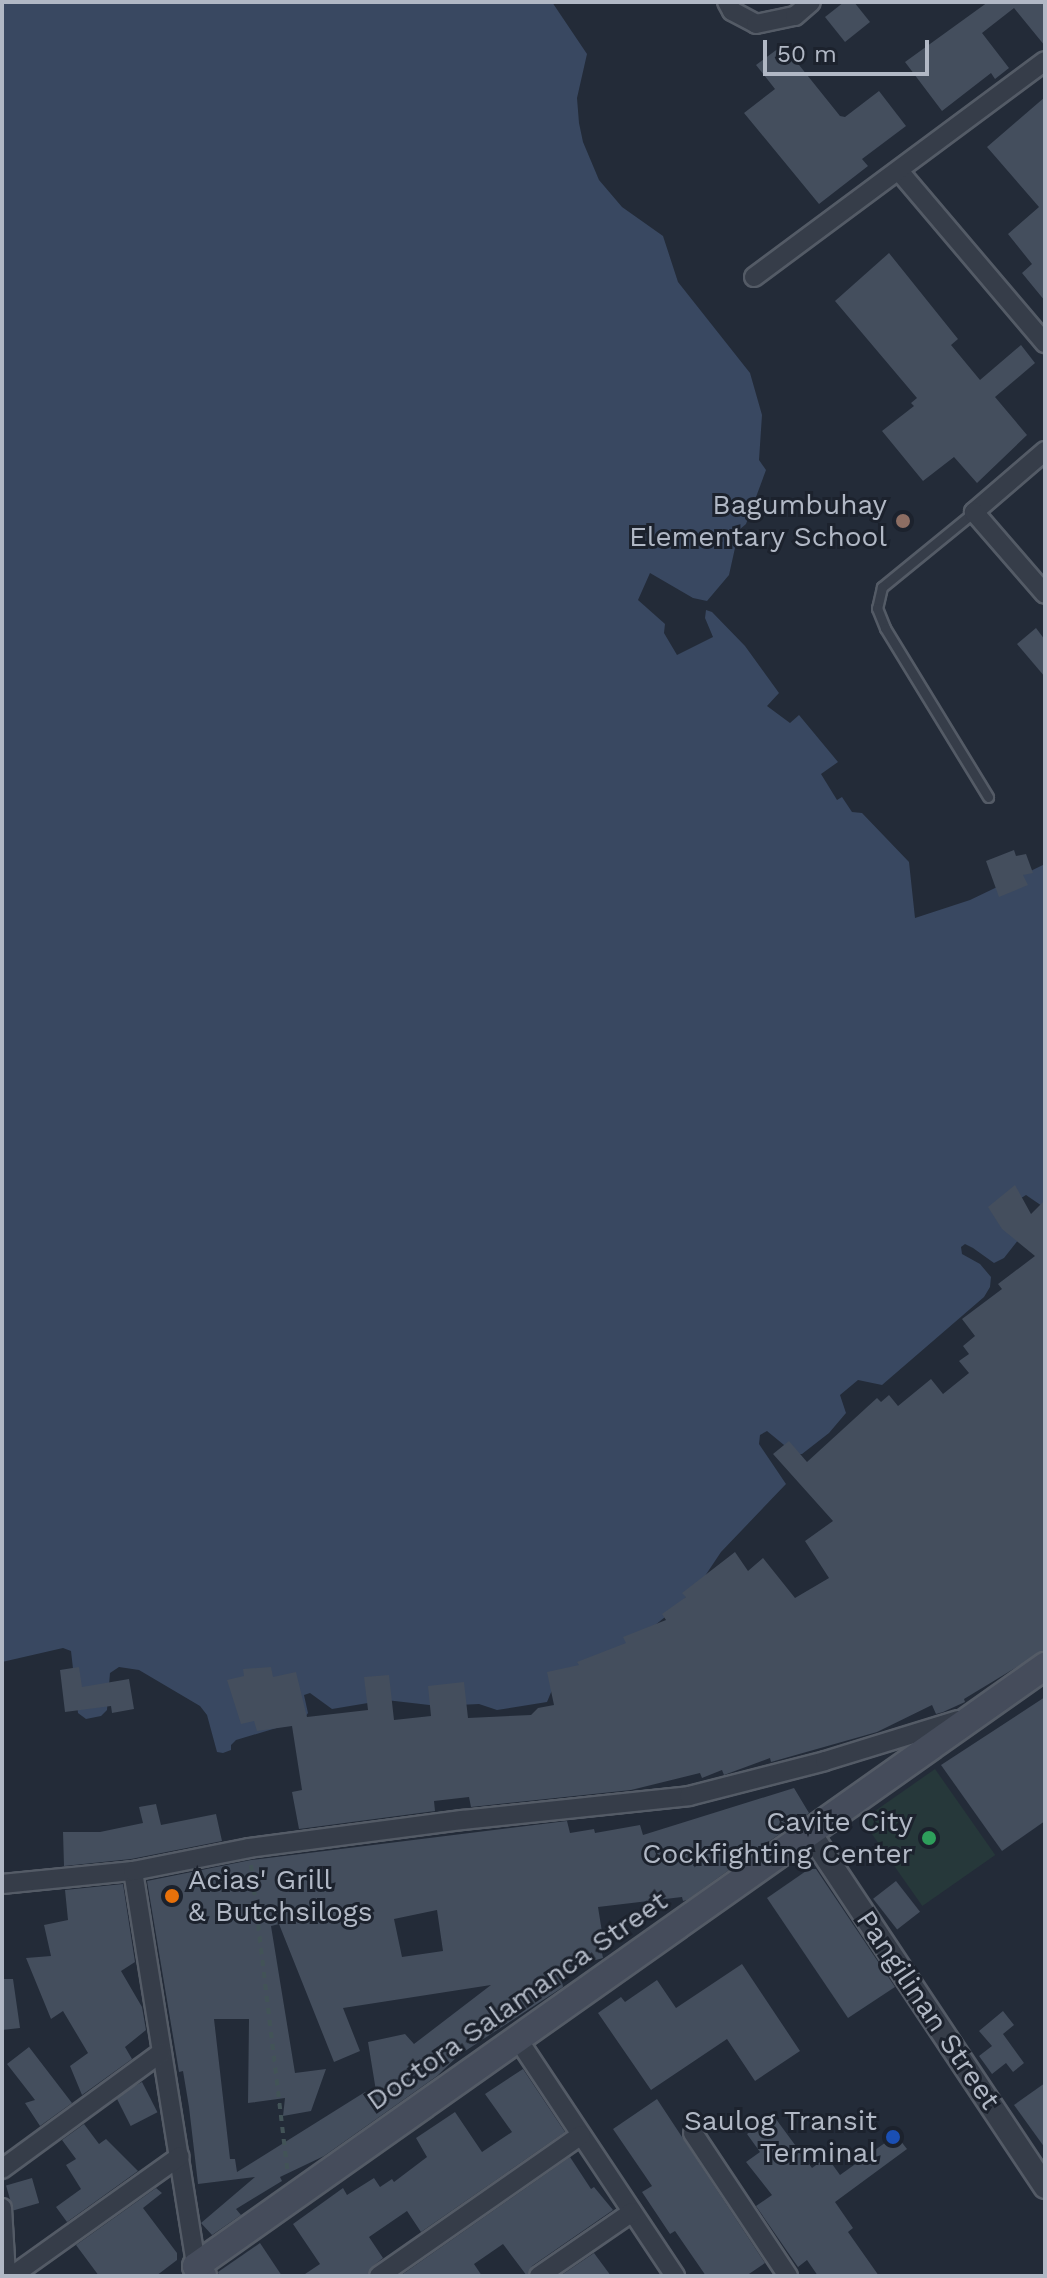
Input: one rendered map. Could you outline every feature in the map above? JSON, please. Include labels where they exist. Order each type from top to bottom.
[{"type":"main road","name":"Doctora Salamanca Street","points":[[194,2273],[517,2038],[1045,1666]]},
{"type":"street","points":[[727,2],[732,11],[756,24],[795,16],[811,2]]},
{"type":"street","points":[[754,277],[1045,61]]},
{"type":"street","points":[[899,171],[1045,343]]},
{"type":"street","points":[[1045,451],[974,512],[1045,594]]},
{"type":"street","points":[[2,1884],[133,1871],[249,1848],[462,1820],[689,1796],[796,1769],[979,1714]]},
{"type":"street","name":"Pangilinan Street","points":[[810,1833],[1045,2187]]},
{"type":"street","points":[[133,1871],[180,2156],[194,2273]]},
{"type":"street","points":[[517,2038],[675,2276]]},
{"type":"street","points":[[2,2169],[162,2052]]},
{"type":"street","points":[[693,2133],[788,2276]]},
{"type":"street","points":[[379,2276],[581,2135]]},
{"type":"street","points":[[12,2276],[180,2156]]},
{"type":"street","points":[[2,2208],[6,2276]]},
{"type":"street","points":[[539,2276],[632,2212]]},
{"type":"lane","points":[[974,512],[882,587],[877,608],[885,628],[988,797]]},
{"type":"path","points":[[249,1848],[291,2201]]},
{"type":"shaded area","name":"Cavite City Cockfighting Center","points":[[935,1769],[995,1855],[922,1906],[862,1820]]},
{"type":"water","points":[[2,2],[552,2],[587,54],[577,98],[579,123],[583,142],[599,180],[622,207],[663,236],[678,282],[750,373],[762,415],[759,460],[766,470],[746,524],[739,530],[729,575],[707,601],[693,598],[650,573],[638,600],[665,624],[664,633],[677,655],[713,637],[705,618],[706,610],[712,612],[745,646],[779,693],[767,706],[790,723],[799,715],[838,762],[821,774],[837,800],[842,797],[852,812],[862,813],[909,862],[915,918],[970,900],[1045,864],[1045,1208],[1026,1195],[1018,1200],[1027,1229],[1004,1258],[994,1263],[965,1244],[961,1247],[962,1254],[980,1264],[991,1277],[984,1297],[882,1385],[858,1380],[840,1395],[846,1413],[829,1433],[802,1454],[795,1454],[767,1431],[760,1435],[759,1444],[786,1484],[721,1552],[699,1585],[665,1617],[619,1655],[552,1690],[547,1702],[497,1710],[479,1704],[438,1706],[386,1700],[332,1709],[310,1693],[304,1695],[308,1713],[303,1720],[236,1740],[231,1750],[223,1753],[217,1752],[207,1715],[200,1706],[139,1670],[119,1667],[110,1673],[107,1710],[101,1716],[86,1719],[78,1713],[71,1651],[63,1648],[2,1662]]},
{"type":"building","points":[[844,2],[854,2],[870,22],[845,42],[825,17]]},
{"type":"building","points":[[988,2],[1045,2],[1045,46],[1014,8],[982,33],[1009,68],[995,79],[991,73],[942,111],[905,62]]},
{"type":"building","points":[[783,45],[840,116],[845,117],[879,91],[906,126],[862,159],[868,166],[819,204],[744,113],[775,89],[756,65]]},
{"type":"building","points":[[1045,97],[1045,301],[1022,273],[1032,264],[1008,234],[1039,207],[987,147]]},
{"type":"building","points":[[889,253],[958,339],[951,345],[980,380],[1021,345],[1035,363],[995,397],[1027,435],[977,483],[954,457],[923,481],[882,431],[914,406],[911,403],[917,398],[835,301]]},
{"type":"building","points":[[1036,628],[1045,640],[1045,677],[1017,644]]},
{"type":"building","points":[[1014,850],[1016,856],[1026,854],[1033,873],[1023,875],[1028,885],[999,897],[986,861]]},
{"type":"building","points":[[1015,1185],[1031,1214],[1045,1200],[1045,1650],[964,1699],[965,1702],[943,1712],[936,1714],[932,1705],[877,1732],[771,1762],[770,1758],[724,1775],[722,1770],[702,1778],[700,1773],[631,1790],[471,1807],[469,1797],[434,1801],[435,1811],[299,1829],[292,1792],[302,1790],[292,1726],[257,1731],[254,1721],[241,1724],[227,1680],[244,1676],[243,1669],[271,1667],[273,1677],[296,1672],[307,1717],[368,1710],[364,1677],[389,1675],[394,1720],[431,1716],[428,1686],[464,1682],[468,1718],[531,1715],[538,1708],[554,1705],[547,1672],[579,1665],[577,1662],[626,1643],[623,1637],[666,1620],[662,1614],[686,1597],[682,1593],[735,1552],[748,1571],[763,1558],[795,1598],[829,1578],[805,1541],[833,1521],[773,1454],[789,1441],[807,1462],[877,1398],[881,1402],[889,1395],[898,1406],[931,1379],[943,1394],[969,1373],[959,1361],[969,1354],[963,1346],[975,1336],[962,1319],[1002,1289],[998,1284],[1035,1256],[1002,1229],[988,1207]]},
{"type":"building","points":[[79,1667],[82,1687],[129,1679],[134,1709],[112,1713],[111,1706],[65,1712],[60,1670]]},
{"type":"building","points":[[1045,1697],[1045,1821],[1002,1851],[941,1765]]},
{"type":"building","points":[[794,1788],[809,1813],[687,1900],[683,1901],[682,1897],[598,1907],[602,1932],[598,1933],[603,1958],[560,1970],[563,1987],[459,2055],[437,2076],[324,2156],[280,2177],[282,2181],[236,2209],[241,2215],[212,2235],[201,2223],[255,2177],[198,2184],[183,2071],[179,2072],[147,1881],[251,1860],[567,1821],[570,1833],[594,1829],[595,1833],[640,1825],[643,1835]],"holes":[[[437,1910],[443,1951],[402,1957],[394,1919]],[[279,1924],[334,2062],[360,2051],[343,2008],[491,1985],[414,2044],[405,2034],[368,2042],[376,2091],[365,2092],[237,2172],[235,2159],[230,2159],[214,2019],[249,2019],[248,2103],[285,2098],[283,2116],[311,2111],[326,2069],[295,2073],[271,1926]]]},
{"type":"building","points":[[156,1804],[161,1825],[216,1814],[222,1841],[131,1859],[64,1866],[63,1832],[100,1832],[143,1823],[139,1807]]},
{"type":"building","points":[[809,1869],[816,1869],[895,1987],[848,2018],[767,1898]]},
{"type":"building","points":[[896,1881],[920,1912],[897,1930],[873,1899]]},
{"type":"building","points":[[123,1884],[135,1962],[121,1971],[142,2007],[146,2030],[125,2047],[132,2059],[82,2095],[70,2066],[88,2053],[63,2011],[51,2019],[26,1958],[51,1956],[44,1925],[68,1920],[65,1890]]},
{"type":"building","points":[[742,1964],[800,2051],[755,2081],[727,2039],[651,2090],[598,2013],[621,1997],[625,2002],[657,1980],[676,2008]]},
{"type":"building","points":[[2,1979],[13,1979],[20,2028],[2,2030]]},
{"type":"building","points":[[1003,2011],[1014,2025],[1003,2034],[1024,2063],[1013,2072],[1006,2063],[992,2074],[979,2056],[992,2046],[979,2031]]},
{"type":"building","points":[[29,2047],[72,2103],[40,2126],[25,2103],[35,2100],[7,2064]]},
{"type":"building","points":[[523,2069],[565,2132],[421,2232],[407,2211],[369,2237],[383,2258],[367,2276],[302,2276],[320,2264],[293,2224],[343,2188],[347,2195],[374,2178],[380,2187],[392,2179],[394,2182],[427,2157],[416,2138],[455,2112],[482,2152],[512,2132],[485,2094]]},
{"type":"building","points":[[142,2082],[157,2112],[131,2126],[115,2096]]},
{"type":"building","points":[[1045,2083],[1045,2148],[1014,2105]]},
{"type":"building","points":[[657,2099],[765,2263],[746,2276],[706,2276],[675,2231],[670,2234],[642,2192],[652,2186],[613,2129]]},
{"type":"building","points":[[773,2115],[812,2168],[827,2157],[840,2175],[896,2135],[907,2149],[835,2202],[853,2228],[848,2232],[879,2276],[818,2276],[807,2260],[798,2267],[756,2206],[772,2195],[746,2162],[760,2152],[747,2134]]},
{"type":"building","points":[[84,2124],[99,2144],[106,2139],[138,2171],[67,2222],[56,2207],[81,2189],[66,2165],[76,2159],[62,2140]]},
{"type":"building","points":[[570,2157],[591,2189],[594,2187],[613,2210],[532,2266],[527,2276],[503,2244],[474,2264],[482,2276],[400,2276]]},
{"type":"building","points":[[32,2178],[39,2203],[13,2210],[6,2185]]},
{"type":"building","points":[[156,2188],[162,2193],[143,2208],[177,2253],[177,2260],[156,2276],[99,2276],[76,2245]]},
{"type":"building","points":[[260,2243],[282,2276],[219,2276],[218,2272]]},
{"type":"building","points":[[594,2253],[611,2276],[560,2276]]},
{"type":"place","name":"Bagumbuhay Elementary School","points":[[903,521]]},
{"type":"place","name":"Cavite City Cockfighting Center","points":[[929,1838]]},
{"type":"place","name":"Acias' Grill & Butchsilogs","points":[[172,1896]]},
{"type":"place","name":"Saulog Transit Terminal","points":[[893,2137]]}]
